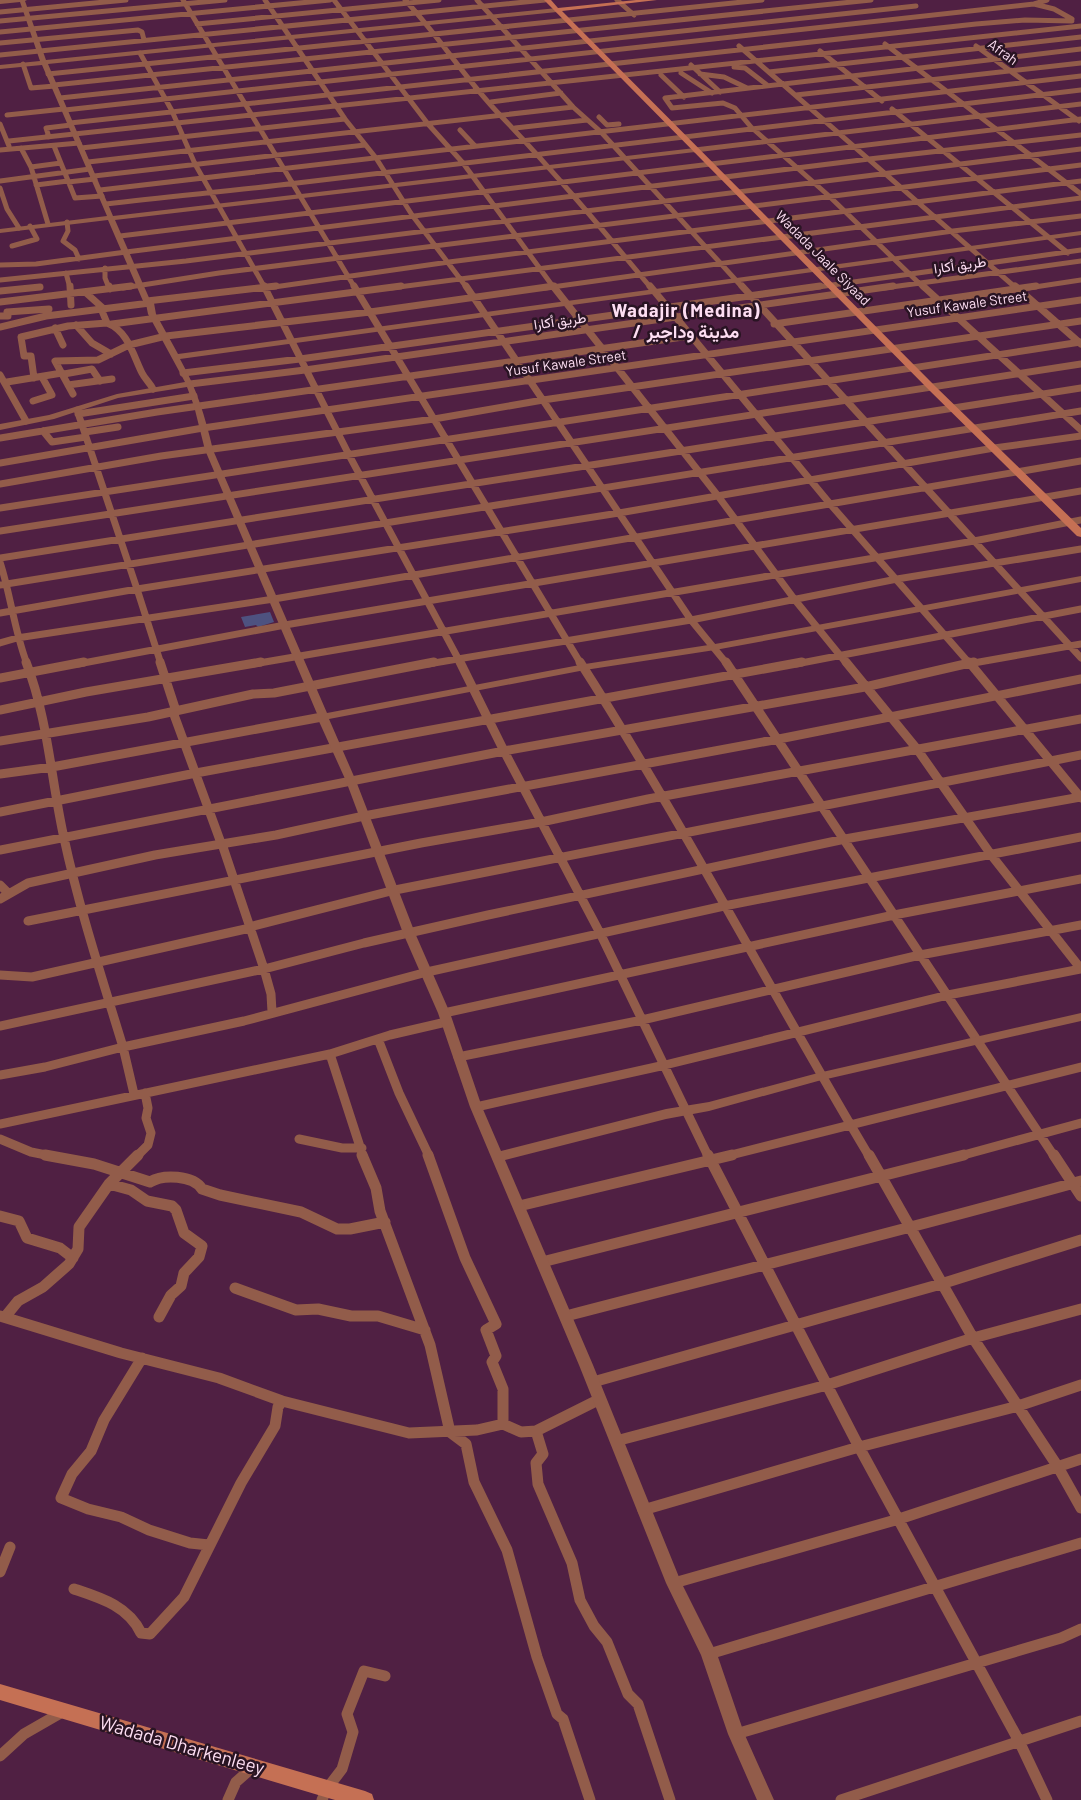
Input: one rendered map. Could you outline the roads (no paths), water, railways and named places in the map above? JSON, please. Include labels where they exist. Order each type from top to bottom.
[{"type":"main road","name":"Wadada Jaale Siyaad","points":[[546,0],[1081,534]]},
{"type":"main road","points":[[557,10],[619,2],[654,0]]},
{"type":"main road","name":"Wadada Dharkenleey","points":[[0,1692],[254,1766],[324,1795],[364,1800]]},
{"type":"street","points":[[0,12],[24,6],[126,0]]},
{"type":"street","points":[[0,2],[24,6],[117,10],[184,2],[225,0]]},
{"type":"street","points":[[0,32],[191,14],[267,3],[330,0]]},
{"type":"street","points":[[334,0],[428,124],[484,190],[527,253],[542,268],[566,303],[697,472],[718,496],[795,600],[889,718],[917,749],[992,856],[1054,932],[1081,969],[948,995],[665,1065],[476,1107]]},
{"type":"street","points":[[197,24],[439,0]]},
{"type":"street","points":[[477,0],[530,60],[587,120],[601,132],[611,146],[624,158],[844,401],[951,513],[1041,616],[1081,658]]},
{"type":"street","points":[[0,55],[546,0]]},
{"type":"street","points":[[686,0],[1040,306],[1080,343]]},
{"type":"street","points":[[756,0],[1080,263]]},
{"type":"street","points":[[48,74],[762,0]]},
{"type":"street","points":[[826,0],[1081,194]]},
{"type":"street","points":[[23,64],[31,88],[871,0]]},
{"type":"street","points":[[60,98],[916,6],[914,0]]},
{"type":"street","points":[[1034,4],[1035,2],[1047,0]]},
{"type":"street","points":[[111,1],[122,20]]},
{"type":"street","points":[[184,2],[517,558],[551,611],[566,640],[604,698],[821,1077],[882,1177],[909,1229],[973,1338],[1058,1467],[1081,1508]]},
{"type":"street","points":[[406,2],[427,23],[451,56],[500,115],[515,128],[562,181],[690,336],[724,374],[755,415],[831,505],[946,635],[1081,798]]},
{"type":"street","points":[[619,2],[720,92]]},
{"type":"street","points":[[267,3],[314,70],[345,119],[376,158],[412,215],[504,341],[691,620],[736,675],[1007,1086],[1077,1182],[1081,1196]]},
{"type":"street","points":[[983,3],[987,8]]},
{"type":"street","points":[[10,149],[9,141],[0,123],[6,118],[7,113],[65,110],[166,100],[796,32],[987,8],[1034,4],[1051,8],[1081,25]]},
{"type":"street","points":[[0,21],[24,6]]},
{"type":"street","points":[[24,6],[48,74],[55,86],[132,266],[155,318],[190,384],[198,406],[209,450],[241,520],[322,717],[351,782],[377,851],[395,890],[409,933],[445,1018],[476,1107],[566,1316],[674,1583],[710,1654],[736,1734],[766,1800]]},
{"type":"street","name":"Afrah","points":[[916,6],[963,37],[1058,107],[1080,120]]},
{"type":"street","points":[[0,67],[557,10]]},
{"type":"street","points":[[50,137],[46,128],[172,111],[948,27],[1011,21],[1075,21]]},
{"type":"street","points":[[1011,21],[1062,56]]},
{"type":"street","points":[[637,77],[697,71],[756,60],[1081,25]]},
{"type":"street","points":[[0,43],[138,30],[142,32],[144,40]]},
{"type":"street","points":[[769,72],[1081,37]]},
{"type":"street","points":[[1081,49],[665,98],[672,108],[723,103],[734,108],[751,127],[830,196],[843,211],[956,318],[1081,430]]},
{"type":"street","points":[[140,53],[172,111],[195,164],[247,253],[349,455],[401,549],[490,719],[504,751],[601,935],[686,1112],[763,1264],[797,1325],[859,1447],[1019,1741],[1047,1800]]},
{"type":"street","points":[[1068,60],[1081,68]]},
{"type":"street","points":[[796,95],[1081,63]]},
{"type":"street","points":[[0,150],[54,146],[178,124],[622,75],[741,67],[767,85]]},
{"type":"street","points":[[697,71],[724,77],[747,88]]},
{"type":"street","points":[[682,73],[712,93]]},
{"type":"street","points":[[661,75],[693,106]]},
{"type":"street","points":[[599,117],[610,125],[667,121],[1081,76]]},
{"type":"street","points":[[54,146],[76,199],[293,184],[384,171],[611,146],[751,127],[1081,90]]},
{"type":"street","points":[[491,102],[562,94]]},
{"type":"street","points":[[0,231],[1081,104]]},
{"type":"street","points":[[36,185],[68,181],[92,171],[190,150],[574,106]]},
{"type":"street","points":[[9,141],[50,137],[79,141],[184,137],[345,119]]},
{"type":"street","points":[[515,128],[587,120]]},
{"type":"street","points":[[120,236],[853,145],[1080,120]]},
{"type":"street","points":[[103,197],[204,178],[601,132],[667,121]]},
{"type":"street","points":[[460,130],[475,146]]},
{"type":"street","points":[[0,258],[3,264],[35,264],[79,259],[412,215],[941,150],[1081,135]]},
{"type":"street","points":[[0,180],[64,172],[195,164],[365,145]]},
{"type":"street","points":[[21,148],[31,167],[48,224]]},
{"type":"street","points":[[0,280],[330,244],[423,230],[663,202],[737,191],[1081,149]]},
{"type":"street","points":[[31,167],[62,163]]},
{"type":"street","points":[[0,302],[46,294],[69,294],[141,286],[255,269],[1081,165]]},
{"type":"street","points":[[0,327],[46,316],[148,302],[1081,181]]},
{"type":"street","points":[[0,188],[7,209],[19,228]]},
{"type":"street","points":[[33,401],[52,395],[38,377],[31,356],[24,356],[21,336],[55,328],[110,324],[274,305],[459,278],[1081,198]]},
{"type":"street","points":[[73,394],[55,361],[95,360],[128,345],[166,336],[370,312],[553,285],[953,231],[1081,216]]},
{"type":"street","points":[[66,222],[68,231],[63,241],[75,250],[79,259]]},
{"type":"street","points":[[12,246],[37,239],[30,226]]},
{"type":"street","points":[[175,357],[1081,233]]},
{"type":"street","points":[[183,373],[300,359],[496,330],[1081,250]]},
{"type":"street","name":"طريق أكارا","points":[[190,384],[305,370],[675,316],[758,307],[1000,272],[1080,263]]},
{"type":"street","points":[[105,268],[105,278],[110,289]]},
{"type":"street","points":[[66,273],[70,282],[69,294],[71,305]]},
{"type":"street","points":[[35,275],[40,287],[46,294]]},
{"type":"street","points":[[774,324],[1081,280]]},
{"type":"street","points":[[0,291],[40,287]]},
{"type":"street","points":[[85,292],[104,309]]},
{"type":"street","points":[[46,316],[56,295]]},
{"type":"street","name":"Yusuf Kawale Street","points":[[0,463],[203,428],[1081,300]]},
{"type":"street","points":[[0,316],[8,316],[7,312],[49,309]]},
{"type":"street","points":[[104,309],[102,311],[138,360],[142,374],[153,389]]},
{"type":"street","points":[[0,484],[209,450],[434,419],[543,400],[1081,321]]},
{"type":"street","points":[[76,325],[92,343],[111,354]]},
{"type":"street","points":[[55,328],[63,345]]},
{"type":"street","points":[[0,438],[198,406],[316,391],[690,336]]},
{"type":"street","points":[[0,508],[650,409],[995,354],[1080,343]]},
{"type":"street","points":[[0,531],[666,430],[1081,364]]},
{"type":"street","points":[[7,382],[92,369],[100,381]]},
{"type":"street","points":[[0,375],[7,382],[16,405],[26,421]]},
{"type":"street","points":[[68,385],[112,379]]},
{"type":"street","points":[[77,412],[101,400],[153,389],[190,384]]},
{"type":"street","points":[[0,558],[1081,388]]},
{"type":"street","points":[[0,427],[77,412],[194,396]]},
{"type":"street","points":[[4,584],[603,490],[697,472],[884,444],[972,426],[1081,411]]},
{"type":"street","points":[[77,412],[83,424],[88,447],[106,492],[119,539],[147,619],[183,743],[196,773],[264,969],[271,994],[272,1012]]},
{"type":"street","points":[[42,431],[52,442],[118,427]]},
{"type":"street","points":[[0,612],[401,549],[809,479],[906,465],[994,448],[1081,436]]},
{"type":"street","points":[[0,643],[17,638],[274,599],[1081,461]]},
{"type":"street","points":[[0,678],[284,625],[1081,491]]},
{"type":"street","points":[[0,710],[37,704],[86,692],[164,680],[551,611],[673,593],[775,573],[974,541],[1081,520]]},
{"type":"street","points":[[0,741],[174,711],[253,694],[310,687],[457,658],[691,620],[897,579],[1081,549]]},
{"type":"street","points":[[0,562],[17,638],[30,672],[45,734],[59,802],[64,838],[75,872],[97,963],[123,1047],[140,1093],[148,1108],[146,1118],[151,1133],[148,1145],[109,1184],[79,1227],[78,1249],[73,1258],[57,1277],[18,1301],[2,1317],[142,1358],[219,1378],[282,1401],[409,1433],[478,1430],[503,1424],[521,1432],[536,1430],[600,1399]]},
{"type":"street","points":[[0,774],[52,767],[585,667],[714,647],[922,607],[1020,592],[1081,579]]},
{"type":"street","points":[[0,812],[59,802],[196,773],[841,656],[1081,609]]},
{"type":"street","points":[[0,850],[621,728],[656,725],[865,687],[970,664],[1081,644]]},
{"type":"street","points":[[0,899],[28,883],[75,872],[889,718],[995,694],[1081,679]]},
{"type":"street","points":[[28,921],[85,912],[377,851],[541,822],[661,797],[1081,719]]},
{"type":"street","points":[[0,975],[13,978],[32,977],[249,928],[395,890],[1081,755]]},
{"type":"street","points":[[0,1026],[264,969],[409,933],[845,840],[965,817],[1081,798]]},
{"type":"street","points":[[0,1075],[45,1067],[123,1047],[244,1021],[427,972],[601,935],[724,906],[992,856],[1081,836]]},
{"type":"street","points":[[0,1124],[330,1054],[445,1018],[746,947],[894,915],[1081,879]]},
{"type":"street","points":[[0,885],[8,893]]},
{"type":"street","points":[[458,1057],[642,1020],[920,955],[1081,926]]},
{"type":"street","points":[[497,1157],[666,1114],[686,1112],[976,1039],[1081,1017]]},
{"type":"street","points":[[378,1039],[399,1093],[427,1151],[465,1258],[496,1324],[486,1330],[496,1356],[492,1362],[502,1389],[503,1424]]},
{"type":"street","points":[[330,1054],[362,1148],[368,1173],[376,1188],[377,1200],[425,1330],[450,1432],[466,1444],[474,1482],[507,1550],[537,1657],[557,1714],[563,1719],[590,1800]]},
{"type":"street","points":[[519,1206],[851,1126],[1081,1067]]},
{"type":"street","points":[[542,1262],[737,1211],[882,1177],[1081,1123]]},
{"type":"street","points":[[0,1139],[31,1152],[94,1164],[120,1174],[150,1182],[156,1178],[186,1178],[199,1184],[202,1189],[220,1195],[301,1212],[337,1229],[350,1229],[385,1222]]},
{"type":"street","points":[[299,1139],[342,1148],[362,1148]]},
{"type":"street","points":[[566,1316],[763,1264],[909,1229],[1077,1182]]},
{"type":"street","points":[[109,1184],[131,1190],[147,1201],[172,1206],[176,1210],[184,1233],[202,1246],[199,1257],[184,1273],[181,1286],[171,1295],[159,1317]]},
{"type":"street","points":[[0,1216],[19,1221],[27,1238],[60,1248],[73,1258]]},
{"type":"street","points":[[593,1382],[941,1284],[1081,1240]]},
{"type":"street","points":[[235,1288],[296,1310],[318,1309],[351,1316],[378,1316],[425,1330]]},
{"type":"street","points":[[616,1441],[827,1385],[973,1338],[1081,1309]]},
{"type":"street","points":[[142,1358],[104,1420],[91,1451],[72,1474],[61,1498],[88,1509],[122,1517],[149,1530],[190,1543],[209,1545]]},
{"type":"street","points":[[643,1510],[859,1447],[1018,1406],[1081,1385]]},
{"type":"street","points":[[74,1589],[117,1606],[137,1620],[141,1633],[150,1634],[184,1597],[241,1483],[275,1426],[278,1407],[282,1401]]},
{"type":"street","points":[[536,1430],[542,1454],[536,1463],[538,1484],[572,1563],[580,1600],[594,1626],[607,1642],[628,1694],[638,1704],[670,1800]]},
{"type":"street","points":[[674,1583],[899,1519],[1081,1459]]},
{"type":"street","points":[[710,1654],[1081,1544]]},
{"type":"street","points":[[0,1572],[10,1547]]},
{"type":"street","points":[[736,1734],[977,1664],[1061,1638],[1081,1629]]},
{"type":"street","points":[[324,1795],[342,1769],[352,1732],[347,1714],[364,1671],[367,1670],[385,1676]]},
{"type":"street","points":[[0,1756],[24,1734],[64,1711]]},
{"type":"street","points":[[841,1800],[1081,1721]]},
{"type":"street","points":[[228,1800],[236,1782],[254,1766]]},
{"type":"district","name":"Wadajir (Medina) / مدينة وداجير","points":[[686,321]]}]
